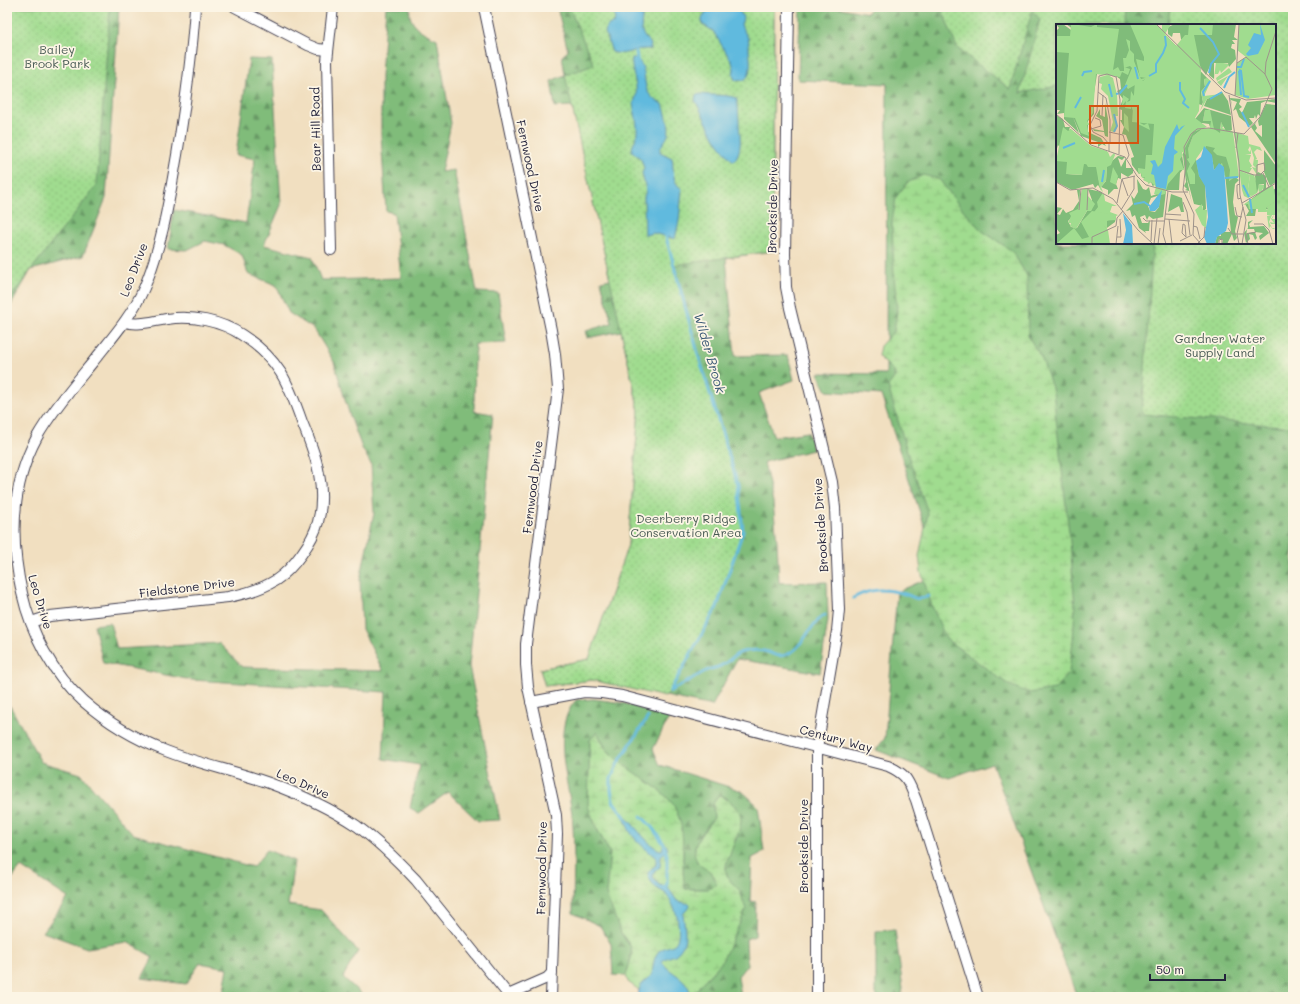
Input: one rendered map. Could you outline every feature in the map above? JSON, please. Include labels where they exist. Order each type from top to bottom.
[{"type":"street","name":"Leo Drive","points":[[195,7],[190,64],[184,107],[164,221],[153,264],[144,288],[125,322],[43,427],[24,468],[16,499],[14,529],[18,572],[23,599],[30,622],[51,663],[75,694],[102,717],[123,730],[167,752],[269,783],[295,794],[340,816],[372,838],[400,863],[416,880],[509,996]]},
{"type":"street","points":[[235,7],[308,46],[328,50]]},
{"type":"street","name":"Bear Hill Road","points":[[331,250],[328,50],[333,7]]},
{"type":"street","name":"Fernwood Drive","points":[[484,7],[551,330],[557,374],[558,389],[526,644],[528,687],[556,815],[557,834],[551,997]]},
{"type":"street","name":"Brookside Drive","points":[[789,7],[785,254],[786,287],[831,474],[835,508],[839,604],[837,631],[817,748],[817,997]]},
{"type":"street","name":"Fieldstone Drive","points":[[30,622],[50,616],[228,596],[240,594],[261,587],[280,577],[298,558],[311,538],[319,520],[321,501],[320,480],[317,466],[298,409],[284,377],[272,360],[246,338],[219,324],[193,318],[168,319],[140,323],[125,322]]},
{"type":"street","name":"Century Way","points":[[531,702],[584,692],[602,692],[888,766],[902,773],[907,780],[916,800],[978,997]]},
{"type":"street","points":[[509,996],[547,978],[552,973]]},
{"type":"green space","name":"Bailey Brook Park","points":[[7,7],[119,7],[106,198],[83,256],[31,270],[7,312]]},
{"type":"green space","name":"Bailey Brook Park","points":[[7,7],[110,7],[97,185],[7,301]]},
{"type":"green space","points":[[386,7],[410,7],[411,19],[413,23],[421,31],[437,39],[451,123],[441,172],[454,170],[477,292],[498,293],[506,343],[475,344],[474,411],[493,414],[469,666],[500,820],[478,821],[448,792],[419,813],[410,808],[419,765],[383,759],[386,692],[192,680],[103,663],[94,625],[110,623],[117,649],[219,643],[242,667],[383,671],[362,629],[360,580],[374,513],[371,464],[362,448],[350,416],[334,362],[314,329],[289,313],[276,285],[248,274],[242,255],[224,245],[205,241],[187,250],[168,249],[174,210],[246,223],[255,159],[236,155],[249,59],[272,60],[281,205],[264,245],[312,257],[321,280],[401,278],[394,213],[386,211],[381,136],[381,76]]},
{"type":"green space","points":[[557,7],[774,7],[772,251],[726,258],[735,356],[788,355],[794,380],[759,393],[774,437],[808,432],[813,450],[764,462],[773,502],[779,583],[827,582],[828,620],[820,673],[737,659],[712,706],[592,680],[545,686],[540,669],[589,659],[628,545],[639,411],[621,331],[587,338],[586,331],[612,323],[601,281],[610,279],[572,106],[555,107],[551,81],[565,75],[562,56],[568,51]]},
{"type":"green space","name":"Deerberry Ridge Conservation Area","points":[[569,7],[774,7],[772,251],[674,265],[699,357],[738,485],[743,531],[717,607],[670,691],[665,697],[592,680],[545,686],[540,669],[589,659],[628,545],[639,411],[565,75],[594,65]]},
{"type":"green space","points":[[800,7],[836,7],[868,13],[871,7],[1293,7],[1293,997],[1077,997],[992,763],[949,778],[876,750],[885,738],[897,592],[940,573],[881,395],[827,391],[818,373],[886,374],[887,84],[798,80]]},
{"type":"green space","points":[[941,7],[1125,7],[1124,24],[1056,24],[1056,86],[1020,93],[1040,19],[1032,11],[1010,89],[957,48]]},
{"type":"green space","name":"Gardner Water Supply Land","points":[[1170,7],[1293,7],[1293,427],[1142,414],[1153,244],[1276,244],[1276,24],[1168,24]]},
{"type":"green space","points":[[923,175],[939,179],[958,204],[981,230],[1012,251],[1027,276],[1028,336],[1042,359],[1053,391],[1070,541],[1075,607],[1069,672],[1055,689],[1029,693],[1009,685],[946,639],[932,606],[921,572],[919,556],[928,513],[909,458],[888,386],[895,377],[894,371],[878,356],[880,346],[894,331],[897,312],[892,223],[896,197],[907,183]]},
{"type":"green space","points":[[594,699],[623,703],[669,718],[653,749],[660,765],[742,791],[758,806],[764,852],[752,858],[750,901],[756,902],[755,936],[746,939],[747,965],[738,976],[741,997],[693,997],[700,985],[721,963],[739,891],[727,876],[726,870],[730,852],[738,835],[728,799],[719,794],[713,805],[714,818],[700,836],[695,847],[697,862],[712,873],[716,884],[709,889],[685,889],[683,879],[683,850],[680,824],[672,803],[649,783],[621,764],[608,752],[597,733],[590,740],[590,779],[596,827],[610,853],[609,866],[621,933],[631,947],[632,955],[626,976],[613,975],[611,944],[600,926],[573,913],[574,838],[572,812],[562,744],[568,713],[576,700]]},
{"type":"green space","points":[[10,706],[41,762],[81,774],[133,834],[253,867],[267,850],[294,861],[288,905],[321,910],[358,951],[343,977],[364,997],[229,997],[223,995],[228,968],[200,963],[186,984],[142,978],[153,957],[127,942],[87,948],[43,932],[68,898],[21,867],[7,885],[7,708]]},
{"type":"green space","points":[[597,732],[604,746],[617,760],[666,796],[676,810],[680,820],[682,833],[685,889],[709,889],[716,884],[713,875],[697,861],[695,850],[699,838],[714,818],[713,804],[719,794],[730,801],[737,808],[740,815],[740,828],[727,862],[726,872],[728,878],[739,890],[746,910],[721,963],[700,985],[693,997],[638,997],[639,990],[628,982],[626,976],[632,955],[631,947],[621,933],[606,894],[610,853],[596,827],[588,806],[590,740]]},
{"type":"green space","points":[[895,930],[903,989],[901,997],[876,997],[876,931]]},
{"type":"water","points":[[611,7],[645,7],[643,9],[641,28],[642,32],[651,44],[650,49],[627,53],[612,52],[605,32],[608,25],[614,23],[615,19]]},
{"type":"water","points":[[709,7],[738,7],[743,16],[741,24],[749,43],[750,72],[745,79],[741,81],[735,80],[732,62],[713,31],[702,24],[702,19]]},
{"type":"water","points":[[632,58],[637,60],[643,67],[648,92],[654,100],[663,104],[669,128],[669,132],[660,152],[672,158],[676,183],[682,189],[679,221],[675,239],[653,233],[645,235],[644,197],[646,190],[642,173],[644,168],[641,159],[632,151],[637,130],[633,104],[636,87]]},
{"type":"water","points":[[701,94],[736,98],[738,106],[740,146],[734,161],[728,156],[714,137],[695,100],[696,95]]},
{"type":"water","points":[[624,815],[642,836],[653,846],[662,850],[663,846],[666,845],[668,849],[661,856],[660,867],[654,872],[653,877],[659,885],[667,886],[677,901],[690,904],[683,914],[685,925],[684,942],[675,955],[662,962],[683,980],[687,985],[691,997],[638,997],[640,986],[652,975],[657,953],[662,949],[676,943],[678,939],[678,924],[674,908],[666,894],[655,887],[648,876],[649,871],[656,865],[656,858],[632,835]]},
{"type":"waterway","name":"Wilder Brook","points":[[635,46],[638,64]]},
{"type":"waterway","name":"Wilder Brook","points":[[665,233],[699,357],[738,485],[743,531],[717,607],[670,691]]},
{"type":"waterway","points":[[853,598],[866,592],[879,590],[898,592],[916,598],[929,596]]},
{"type":"waterway","points":[[670,691],[703,672],[720,666],[742,652],[764,651],[779,656],[786,655],[799,646],[815,623],[825,615]]},
{"type":"waterway","name":"Wilder Brook","points":[[625,817],[613,801],[611,779],[618,763],[648,717]]},
{"type":"waterway","points":[[641,816],[651,826],[664,844],[667,855],[667,884],[665,888]]}]
